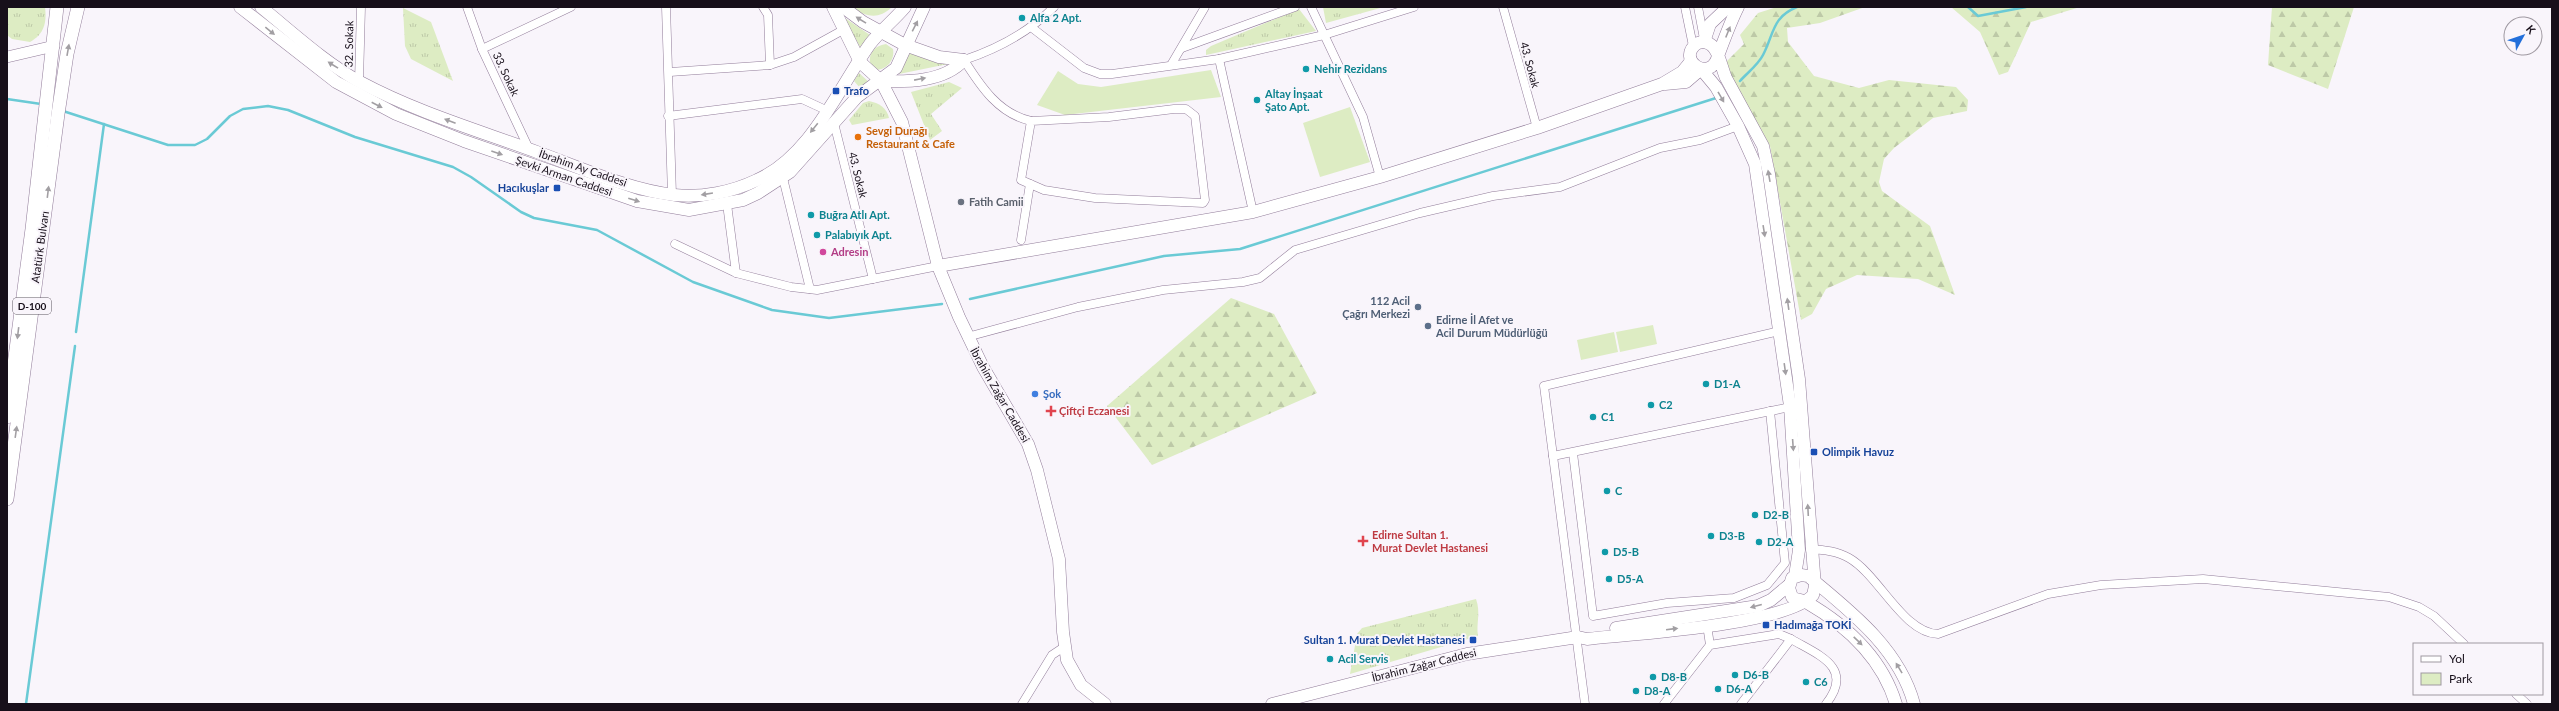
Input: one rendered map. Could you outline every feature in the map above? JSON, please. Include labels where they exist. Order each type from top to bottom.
[{"type":"main road","name":"D-100","points":[[51,114],[48,88],[54,46],[57,7]]},
{"type":"main road","name":"D-100","points":[[51,114],[61,89],[78,7]]},
{"type":"main road","name":"Şevki Arman Caddesi","points":[[240,7],[336,82],[396,114],[464,141],[637,201],[689,210],[727,204],[758,193],[783,178],[799,165],[858,97],[881,81],[896,68],[905,45]]},
{"type":"main road","name":"İbrahim Ay Caddesi","points":[[261,7],[328,62],[359,81],[401,103],[590,171],[672,195],[711,194],[757,180],[784,163],[828,111],[871,43],[881,32]]},
{"type":"main road","points":[[834,7],[843,30],[860,62],[881,81],[918,80],[954,69],[964,60]]},
{"type":"main road","points":[[843,7],[881,32],[891,35],[905,45],[939,57],[964,60]]},
{"type":"main road","points":[[881,32],[905,7]]},
{"type":"main road","points":[[905,45],[924,7]]},
{"type":"main road","points":[[1728,7],[1710,24],[1699,44],[1690,54],[1691,61],[1701,69],[1716,87],[1738,126],[1755,164],[1780,331],[1796,406],[1799,550],[1792,581],[1792,597],[1804,601],[1847,630],[1864,647],[1886,681],[1896,704]]},
{"type":"main road","points":[[1662,84],[1686,82],[1701,69],[1712,66],[1718,56],[1738,7]]},
{"type":"main road","points":[[1699,44],[1714,46],[1726,78],[1763,146],[1769,174],[1796,406],[1814,583],[1813,595],[1804,601]]},
{"type":"main road","points":[[938,266],[1253,212],[1380,177],[1537,128],[1662,84],[1682,72],[1691,61]]},
{"type":"main road","name":"İbrahim Zağar Caddesi","points":[[881,81],[902,122],[938,266],[967,336],[1028,444],[1037,470],[1059,559],[1064,647],[1073,673],[1091,696],[1105,704]]},
{"type":"main road","name":"Atatürk Bulvarı","points":[[7,417],[51,114]]},
{"type":"main road","name":"Atatürk Bulvarı","points":[[7,498],[51,114]]},
{"type":"main road","points":[[1792,581],[1805,575],[1873,632],[1902,674],[1914,704]]},
{"type":"main road","name":"İbrahim Zağar Caddesi","points":[[1578,637],[1584,633],[1758,606],[1771,600],[1792,581]]},
{"type":"main road","name":"İbrahim Zağar Caddesi","points":[[1272,704],[1467,654],[1578,637],[1587,639],[1764,617],[1804,601]]},
{"type":"street","name":"32. Sokak","points":[[359,81],[360,7]]},
{"type":"street","name":"33. Sokak","points":[[467,7],[482,49],[530,149]]},
{"type":"street","points":[[482,49],[571,7]]},
{"type":"street","points":[[666,7],[670,72],[668,116],[672,195]]},
{"type":"street","points":[[763,7],[768,15],[770,65]]},
{"type":"street","points":[[1030,121],[1021,180],[1044,190],[1095,198],[1192,204],[1204,203],[1205,200],[1195,116],[1186,109],[1108,117],[1030,121],[1011,116],[977,81],[964,60],[987,52],[1031,27],[1054,7]]},
{"type":"street","points":[[1171,64],[1182,48],[1205,7]]},
{"type":"street","points":[[1182,48],[1295,7]]},
{"type":"street","points":[[1311,7],[1363,118],[1380,177]]},
{"type":"street","points":[[1031,27],[1092,73],[1112,74],[1171,64],[1220,59],[1324,34],[1414,7]]},
{"type":"street","name":"43. Sokak","points":[[1503,7],[1537,128]]},
{"type":"street","points":[[1685,7],[1699,44]]},
{"type":"street","points":[[1698,7],[1699,44]]},
{"type":"street","points":[[670,72],[770,65],[794,57],[843,30]]},
{"type":"street","points":[[7,57],[54,46]]},
{"type":"street","points":[[1220,59],[1253,212]]},
{"type":"street","points":[[668,116],[802,99],[828,111]]},
{"type":"street","name":"43. Sokak","points":[[834,123],[872,279]]},
{"type":"street","points":[[967,336],[1078,307],[1148,293],[1260,278],[1295,250],[1420,213],[1492,196],[1560,186],[1660,148],[1700,140],[1738,126]]},
{"type":"street","points":[[783,178],[810,289]]},
{"type":"street","points":[[1021,240],[1030,184]]},
{"type":"street","points":[[727,204],[736,273]]},
{"type":"street","points":[[675,244],[736,273],[791,288],[810,289],[938,266]]},
{"type":"street","points":[[1585,704],[1578,637],[1544,386],[1780,331]]},
{"type":"street","points":[[1553,456],[1796,406]]},
{"type":"street","points":[[1573,453],[1593,616],[1667,603],[1734,598],[1767,585],[1785,563],[1770,411]]},
{"type":"street","points":[[1810,549],[1835,552],[1861,566],[1903,613],[1919,629],[1929,634],[1938,634],[2028,600],[2066,590],[2101,585],[2203,579],[2389,597],[2419,607],[2434,616],[2463,643]]},
{"type":"street","points":[[1707,625],[1710,645]]},
{"type":"street","points":[[1664,704],[1710,645],[1779,634],[1791,639],[1827,661],[1833,667],[1838,683],[1834,694],[1826,704]]},
{"type":"street","points":[[1742,704],[1791,639]]},
{"type":"street","points":[[1022,704],[1052,655],[1064,647]]},
{"type":"street","points":[[2517,695],[2527,704]]},
{"type":"green space","points":[[7,7],[45,7],[44,28],[35,39],[30,42],[12,39],[7,35]]},
{"type":"green space","points":[[849,7],[892,7],[881,14],[871,16]]},
{"type":"green space","points":[[1323,7],[1384,7],[1326,23]]},
{"type":"green space","points":[[1777,7],[1865,7],[1820,23],[1787,28],[1788,42],[1814,76],[1859,88],[1889,80],[1956,87],[1968,100],[1967,111],[1933,118],[1894,148],[1884,159],[1879,182],[1882,191],[1930,226],[1955,295],[1918,279],[1857,275],[1826,289],[1812,314],[1801,320],[1770,146],[1727,68],[1726,62],[1744,44],[1740,35],[1758,13]]},
{"type":"green space","points":[[1951,7],[2080,7],[2031,22],[2008,72],[1999,75],[1980,32]]},
{"type":"green space","points":[[2272,7],[2354,7],[2328,89],[2268,65]]},
{"type":"green space","points":[[403,8],[431,22],[453,81],[411,59],[405,46]]},
{"type":"green space","points":[[1299,9],[1316,31],[1206,55],[1206,50],[1211,46]]},
{"type":"green space","points":[[842,16],[870,35],[860,47]]},
{"type":"green space","points":[[886,44],[893,49],[893,57],[889,64],[879,70],[875,70],[871,66],[870,62],[872,51]]},
{"type":"green space","points":[[910,53],[948,64],[899,74]]},
{"type":"green space","points":[[1211,70],[1221,97],[1065,115],[1037,105],[1058,71],[1078,84],[1101,87]]},
{"type":"green space","points":[[859,73],[869,82],[860,88],[854,81]]},
{"type":"green space","points":[[949,82],[962,88],[931,114],[942,131],[930,140],[911,92]]},
{"type":"green space","points":[[869,101],[882,106],[889,118],[852,125],[849,120],[863,103]]},
{"type":"green space","points":[[1350,107],[1370,162],[1320,177],[1303,123]]},
{"type":"green space","points":[[1231,298],[1274,314],[1317,393],[1152,465],[1107,406]]},
{"type":"green space","points":[[1653,325],[1657,344],[1620,352],[1616,332]]},
{"type":"green space","points":[[1614,332],[1618,352],[1581,360],[1577,340]]},
{"type":"green space","points":[[1476,599],[1478,609],[1478,636],[1350,674],[1357,634],[1362,628]]},
{"type":"waterway","points":[[1740,81],[1761,59],[1778,21],[1789,11],[1797,7]]},
{"type":"waterway","points":[[1968,7],[1978,16],[2026,7]]},
{"type":"waterway","points":[[970,299],[1164,256],[1240,249],[1716,98]]},
{"type":"waterway","points":[[7,99],[41,104]]},
{"type":"waterway","points":[[63,111],[168,145],[195,145],[207,139],[230,116],[243,109],[268,106],[288,110],[355,137],[453,167],[471,177],[521,212],[534,218],[597,230],[693,282],[772,310],[829,318],[942,304]]},
{"type":"waterway","points":[[76,332],[104,124]]},
{"type":"waterway","points":[[26,704],[75,346]]},
{"type":"place","name":"Alfa 2 Apt.","points":[[1022,18]]},
{"type":"place","name":"Nehir Rezidans","points":[[1306,69]]},
{"type":"place","name":"Trafo","points":[[836,91]]},
{"type":"place","name":"Altay İnşaat Şato Apt.","points":[[1257,100]]},
{"type":"place","name":"Sevgi Durağı Restaurant & Cafe","points":[[858,137]]},
{"type":"place","name":"Hacıkuşlar","points":[[557,188]]},
{"type":"place","name":"Fatih Camii","points":[[961,202]]},
{"type":"place","name":"Buğra Atlı Apt.","points":[[811,215]]},
{"type":"place","name":"Palabıyık Apt.","points":[[817,235]]},
{"type":"place","name":"Adresin","points":[[823,252]]},
{"type":"place","name":"112 Acil Çağrı Merkezi","points":[[1418,307]]},
{"type":"place","name":"Edirne İl Afet ve Acil Durum Müdürlüğü","points":[[1428,326]]},
{"type":"place","name":"D1-A","points":[[1706,384]]},
{"type":"place","name":"Şok","points":[[1035,394]]},
{"type":"place","name":"C2","points":[[1651,405]]},
{"type":"place","name":"Çiftçi Eczanesi","points":[[1051,411]]},
{"type":"place","name":"C1","points":[[1593,417]]},
{"type":"place","name":"Olimpik Havuz","points":[[1814,452]]},
{"type":"place","name":"C","points":[[1607,491]]},
{"type":"place","name":"D2-B","points":[[1755,515]]},
{"type":"place","name":"D3-B","points":[[1711,536]]},
{"type":"place","name":"Edirne Sultan 1. Murat Devlet Hastanesi","points":[[1363,541]]},
{"type":"place","name":"D2-A","points":[[1759,542]]},
{"type":"place","name":"D5-B","points":[[1605,552]]},
{"type":"place","name":"D5-A","points":[[1609,579]]},
{"type":"place","name":"Hadımağa TOKİ","points":[[1766,625]]},
{"type":"place","name":"Sultan 1. Murat Devlet Hastanesi","points":[[1473,640]]},
{"type":"place","name":"Acil Servis","points":[[1330,659]]},
{"type":"place","name":"D6-B","points":[[1735,675]]},
{"type":"place","name":"D8-B","points":[[1653,677]]},
{"type":"place","name":"C6","points":[[1806,682]]},
{"type":"place","name":"D6-A","points":[[1718,689]]},
{"type":"place","name":"D8-A","points":[[1636,691]]}]
